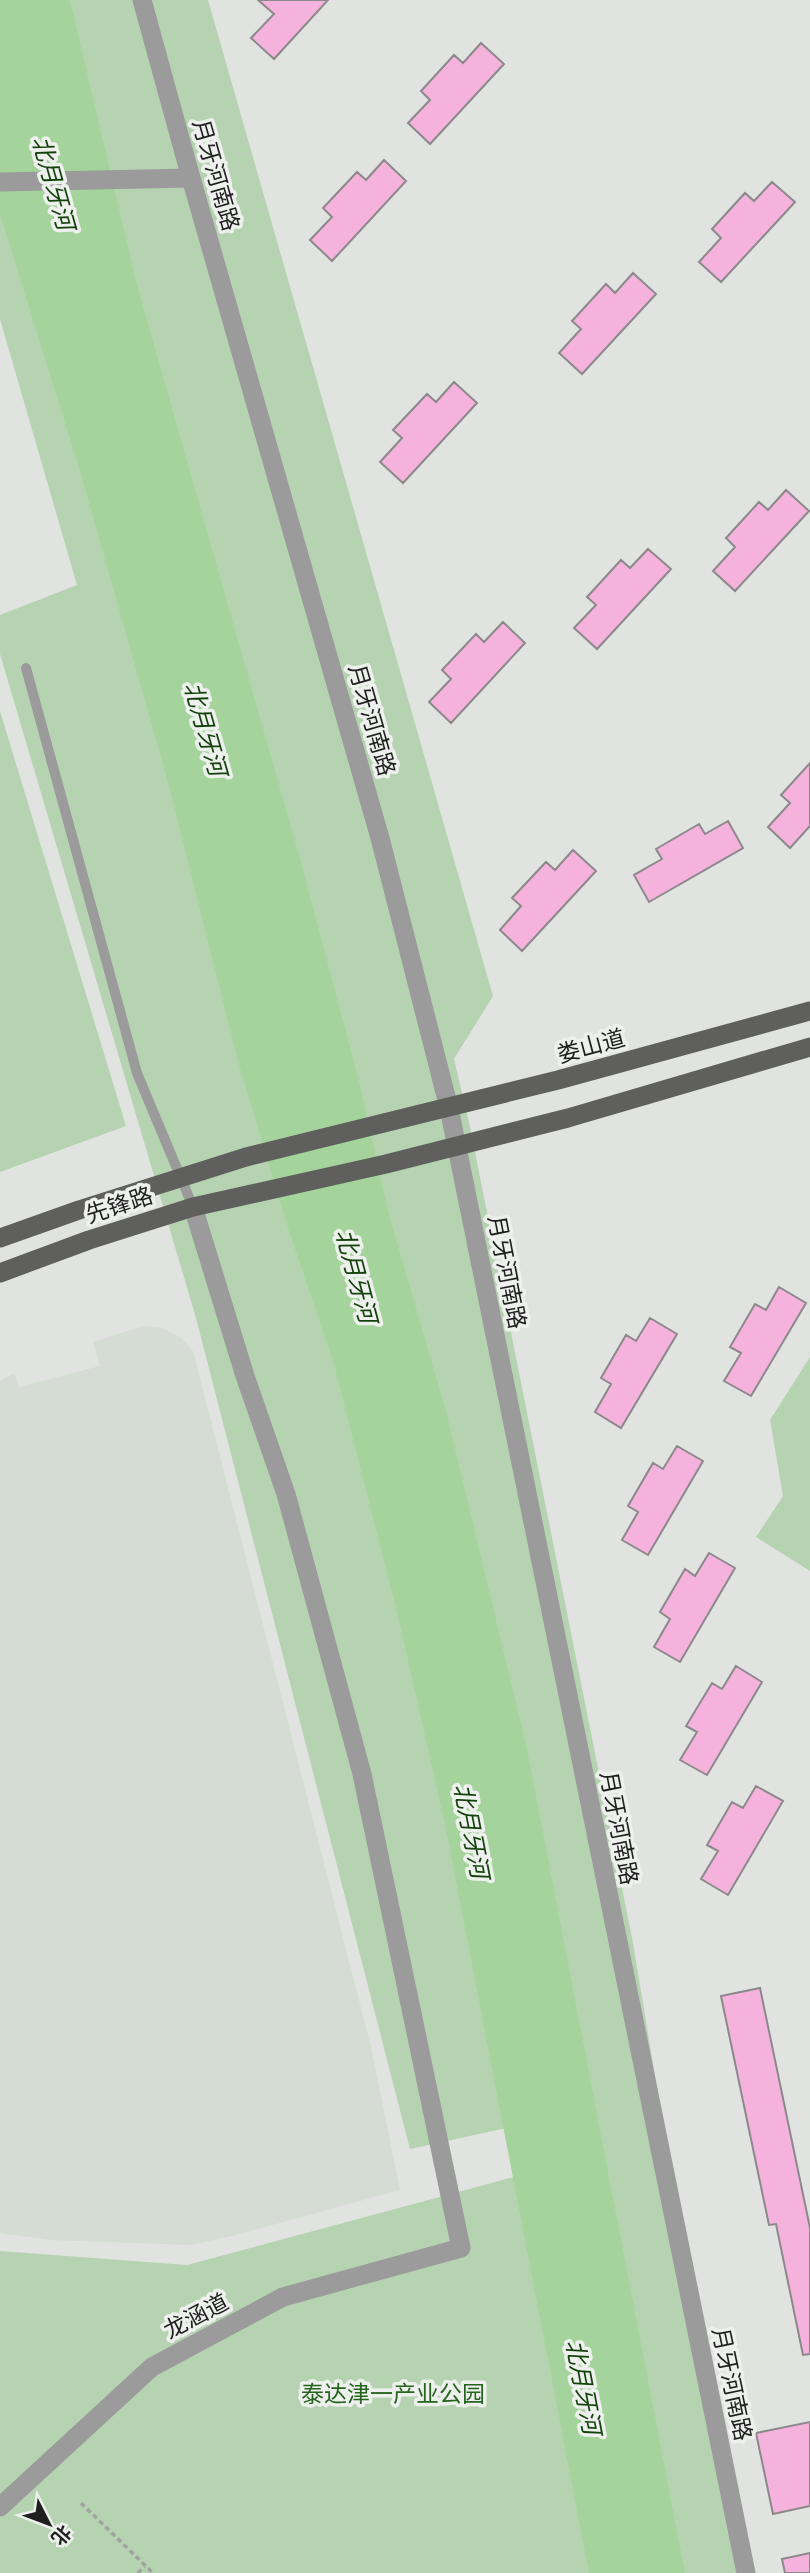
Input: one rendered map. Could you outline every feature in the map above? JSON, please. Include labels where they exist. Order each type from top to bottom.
[{"type":"main road","name":"娄山道","points":[[384,1123],[810,1011]]},
{"type":"main road","points":[[457,1146],[568,1118],[810,1047]]},
{"type":"main road","name":"先锋路","points":[[0,1238],[246,1157],[384,1123]]},
{"type":"main road","name":"先锋路","points":[[0,1273],[89,1240],[192,1207],[457,1146]]},
{"type":"street","name":"月牙河南路","points":[[142,0],[380,838],[449,1108],[746,2573]]},
{"type":"street","points":[[0,182],[191,178]]},
{"type":"street","name":"龙涵道","points":[[0,2507],[152,2367],[283,2297],[461,2248],[362,1774],[286,1494],[245,1376],[192,1207]]},
{"type":"lane","points":[[26,668],[137,1073],[192,1207]]},
{"type":"path","points":[[81,2503],[153,2573]]},
{"type":"path","points":[[138,2573],[145,2566]]},
{"type":"shaded area","points":[[143,1326],[163,1328],[180,1337],[193,1351],[371,2047],[400,2190],[191,2245],[51,2240],[0,2233],[0,1381],[14,1373],[19,1387],[100,1366],[93,1342]]},
{"type":"green space","points":[[0,0],[208,0],[493,996],[454,1059],[470,1127],[633,1943],[729,2521],[743,2573],[627,2573],[534,2122],[410,2149],[196,1318],[0,654],[0,615],[77,585],[0,319]]},
{"type":"green space","points":[[0,711],[126,1126],[0,1172]]},
{"type":"green space","points":[[810,1357],[810,1571],[756,1537],[783,1496],[770,1420]]},
{"type":"green space","name":"泰达津一产业公园","points":[[532,2172],[610,2573],[0,2573],[0,2251],[187,2265]]},
{"type":"water","name":"北月牙河","points":[[0,0],[70,0],[137,285],[299,855],[358,1077],[389,1215],[446,1411],[527,1749],[685,2573],[589,2573],[445,1824],[398,1616],[334,1364],[288,1228],[239,1065],[168,782],[80,471],[0,214]]},
{"type":"building","points":[[258,0],[328,0],[274,59],[251,38],[274,14]]},
{"type":"building","points":[[481,43],[504,64],[430,144],[408,123],[430,100],[421,91],[454,55],[463,63]]},
{"type":"building","points":[[384,160],[406,181],[332,261],[310,240],[332,217],[323,208],[357,172],[366,180]]},
{"type":"building","points":[[772,182],[795,202],[721,282],[699,262],[721,238],[712,229],[745,193],[754,201]]},
{"type":"building","points":[[633,273],[656,294],[582,374],[559,353],[581,329],[572,321],[606,284],[615,293]]},
{"type":"building","points":[[454,382],[477,403],[403,483],[380,462],[402,438],[393,430],[427,394],[436,402]]},
{"type":"building","points":[[786,490],[809,511],[735,591],[713,571],[735,547],[726,538],[759,502],[768,510]]},
{"type":"building","points":[[648,549],[671,569],[597,649],[574,628],[596,605],[587,597],[621,560],[630,568]]},
{"type":"building","points":[[503,622],[525,643],[451,723],[429,702],[451,679],[442,670],[476,634],[484,642]]},
{"type":"building","points":[[810,763],[810,826],[790,848],[768,827],[790,803],[781,795]]},
{"type":"building","points":[[728,821],[743,848],[649,902],[634,875],[662,859],[656,849],[699,824],[705,834]]},
{"type":"building","points":[[573,850],[596,871],[522,951],[500,930],[521,906],[512,898],[546,862],[555,870]]},
{"type":"building","points":[[779,1287],[806,1303],[751,1396],[724,1381],[741,1353],[730,1347],[755,1304],[766,1310]]},
{"type":"building","points":[[650,1318],[677,1334],[621,1428],[595,1412],[611,1384],[601,1378],[626,1335],[636,1341]]},
{"type":"building","points":[[677,1446],[703,1461],[648,1555],[622,1540],[638,1512],[628,1506],[653,1463],[663,1469]]},
{"type":"building","points":[[709,1553],[735,1568],[680,1662],[654,1647],[670,1619],[660,1612],[685,1569],[695,1576]]},
{"type":"building","points":[[736,1666],[762,1682],[707,1775],[680,1760],[697,1732],[686,1726],[712,1683],[722,1689]]},
{"type":"building","points":[[756,1786],[783,1801],[728,1895],[701,1879],[718,1851],[707,1845],[732,1802],[743,1808]]},
{"type":"building","points":[[760,1988],[810,2228],[810,2354],[803,2355],[776,2224],[769,2225],[721,1996]]},
{"type":"building","points":[[810,2422],[810,2506],[773,2514],[756,2433]]},
{"type":"building","points":[[810,2553],[810,2573],[785,2573],[782,2559]]}]
